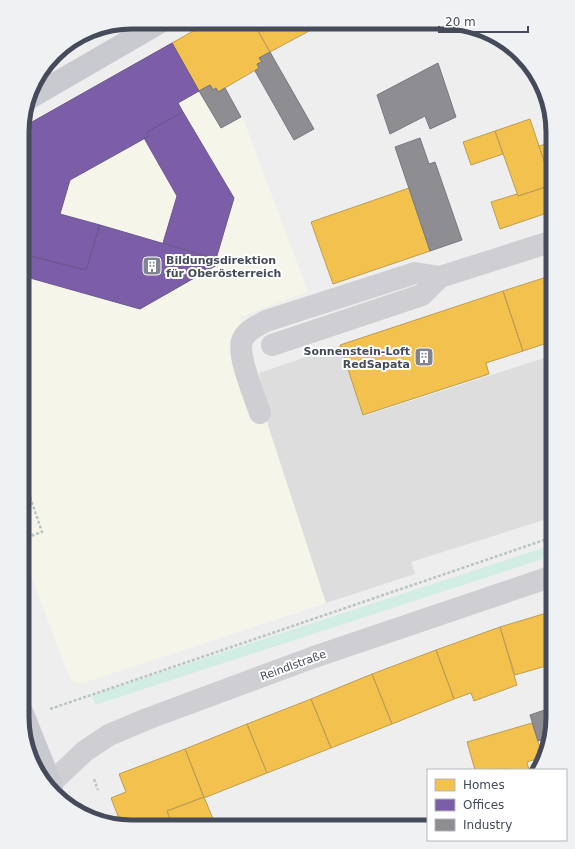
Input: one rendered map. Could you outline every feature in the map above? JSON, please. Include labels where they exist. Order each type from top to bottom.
[{"type":"main road","points":[[36,94],[149,29]]},
{"type":"main road","points":[[30,732],[47,775]]},
{"type":"street","points":[[260,413],[240,350],[242,340],[248,331],[266,321],[416,273],[440,277],[546,243]]},
{"type":"street","points":[[272,345],[422,295],[440,277]]},
{"type":"street","name":"Reindlstraße","points":[[53,783],[85,751],[109,735],[147,718],[314,657],[546,578]]},
{"type":"path","points":[[29,494],[42,532],[29,537]]},
{"type":"path","points":[[71,701],[546,539]]},
{"type":"shaded area","points":[[172,42],[221,128],[242,116],[308,292],[240,317],[259,373],[268,425],[326,603],[86,682],[78,683],[71,680],[29,570],[30,122]]},
{"type":"shaded area","points":[[341,345],[364,416],[546,357],[546,519],[411,562],[415,574],[326,603],[268,425],[259,373]]},
{"type":"green space","points":[[546,547],[546,558],[95,705],[92,695]]},
{"type":"building: Homes","points":[[197,29],[257,29],[270,52],[259,58],[262,62],[257,64],[259,68],[218,92],[216,88],[213,90],[210,85],[199,91],[172,43]]},
{"type":"building: Homes","points":[[257,29],[313,29],[270,52]]},
{"type":"building: Homes","points":[[530,119],[546,167],[546,187],[518,196],[495,131]]},
{"type":"building: Homes","points":[[495,131],[503,154],[471,165],[463,142]]},
{"type":"building: Homes","points":[[546,144],[546,167],[539,146]]},
{"type":"building: Homes","points":[[546,187],[546,213],[500,229],[491,202],[517,194],[518,196]]},
{"type":"building: Homes","points":[[409,188],[430,251],[333,284],[311,222]]},
{"type":"building: Homes","points":[[546,277],[546,346],[544,344],[523,351],[503,291]]},
{"type":"building: Homes","name":"Sonnenstein-Loft RedSapata","points":[[503,291],[523,351],[486,363],[489,374],[363,415],[340,345]]},
{"type":"building: Homes","points":[[546,613],[546,666],[515,675],[500,627]]},
{"type":"building: Homes","points":[[500,627],[517,685],[474,701],[471,693],[454,699],[436,650]]},
{"type":"building: Homes","points":[[436,650],[454,699],[392,724],[372,674]]},
{"type":"building: Homes","points":[[372,674],[392,724],[331,748],[311,699]]},
{"type":"building: Homes","points":[[311,699],[331,748],[267,773],[247,724]]},
{"type":"building: Homes","points":[[532,723],[540,749],[536,759],[527,762],[529,769],[475,769],[467,742]]},
{"type":"building: Homes","points":[[247,724],[267,773],[204,798],[185,749]]},
{"type":"building: Homes","points":[[185,749],[204,797],[167,811],[171,820],[119,819],[111,798],[126,792],[119,774]]},
{"type":"building: Homes","points":[[204,797],[214,820],[171,820],[167,811]]},
{"type":"building: Offices","points":[[172,43],[199,91],[178,103],[183,112],[147,132],[149,136],[70,180],[60,214],[100,225],[86,270],[29,256],[30,123]]},
{"type":"building: Offices","points":[[183,112],[234,198],[216,259],[163,243],[177,196],[144,138],[149,136],[147,132]]},
{"type":"building: Offices","name":"Bildungsdirektion für Oberösterreich","points":[[100,225],[224,261],[140,309],[29,278],[29,256],[86,270]]},
{"type":"building: Industry","points":[[270,52],[314,129],[294,140],[255,71],[259,68],[257,64],[262,62],[259,58]]},
{"type":"building: Industry","points":[[438,63],[456,117],[430,129],[425,116],[390,134],[377,95]]},
{"type":"building: Industry","points":[[210,85],[213,90],[216,88],[218,92],[225,88],[241,117],[221,128],[199,91]]},
{"type":"building: Industry","points":[[420,138],[429,164],[435,162],[462,240],[430,251],[395,147]]},
{"type":"building: Industry","points":[[546,709],[546,723],[543,740],[538,741],[530,715]]},
{"type":"place","name":"Bildungsdirektion für Oberösterreich","points":[[152,266]]},
{"type":"place","name":"Sonnenstein-Loft RedSapata","points":[[424,357]]}]
